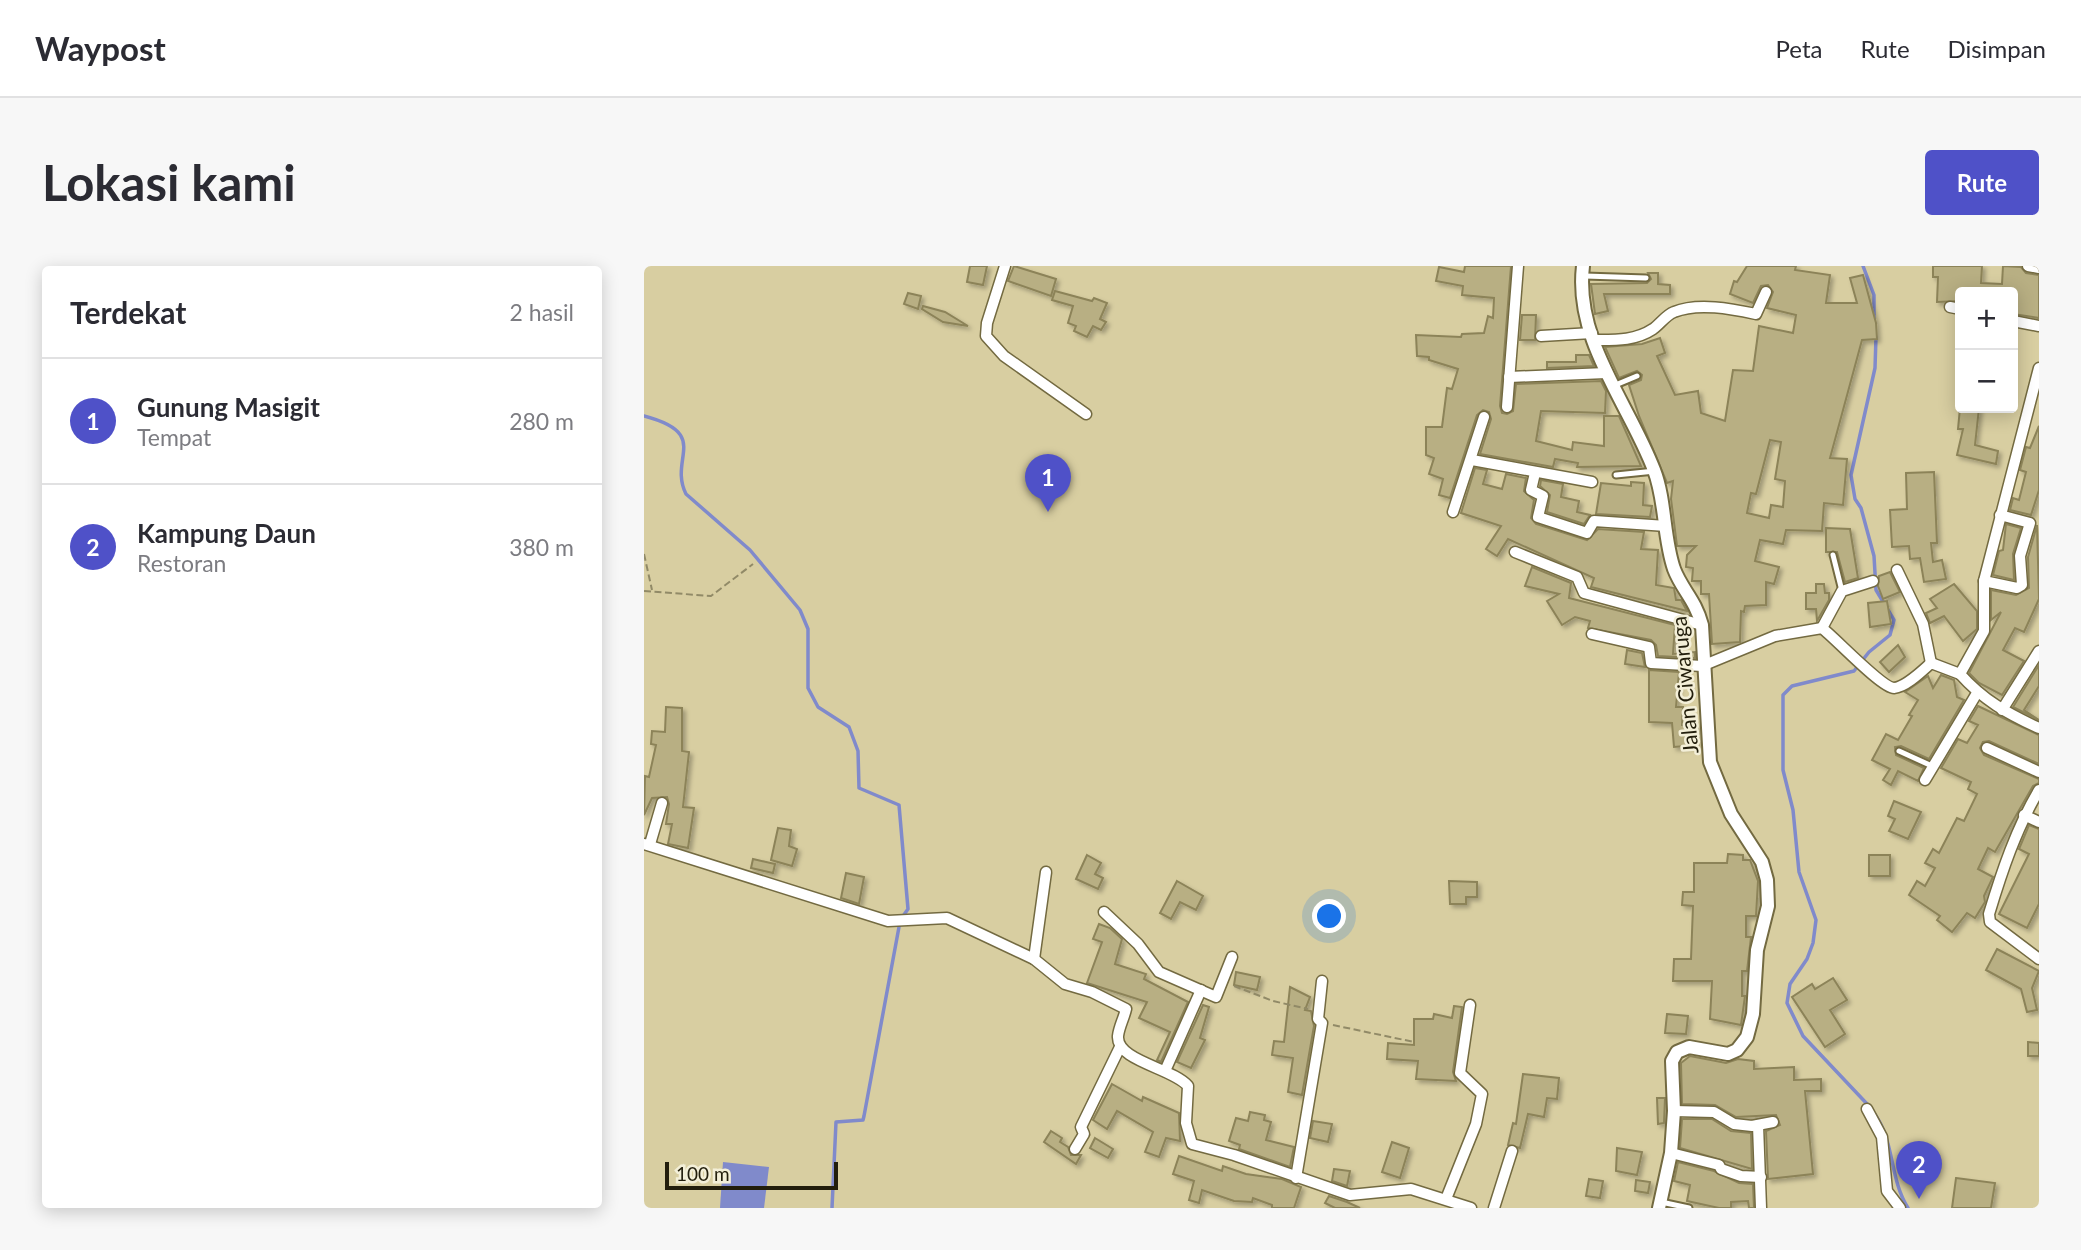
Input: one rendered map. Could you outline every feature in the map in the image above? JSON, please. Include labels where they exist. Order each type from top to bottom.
[{"type":"street","points":[[1005,266],[987,323],[986,337],[1004,356],[1086,414]]},
{"type":"street","points":[[1507,407],[1511,316],[1518,266]]},
{"type":"street","points":[[2028,266],[2039,268]]},
{"type":"street","name":"Jalan Ciwaruga","points":[[1582,271],[1585,307],[1593,337],[1606,373],[1655,471],[1675,570],[1696,603],[1702,625],[1702,666],[1710,762],[1731,814],[1762,862],[1767,880],[1768,906],[1757,950],[1753,1014],[1747,1037],[1737,1050],[1728,1054],[1689,1047],[1677,1052],[1672,1061],[1674,1111],[1671,1153],[1660,1205]]},
{"type":"street","points":[[1541,337],[1632,338],[1652,329],[1669,314],[1685,309],[1726,308],[1756,314],[1766,292]]},
{"type":"street","points":[[2018,322],[2039,326]]},
{"type":"street","points":[[1960,674],[1984,631],[1984,581],[2039,368]]},
{"type":"street","points":[[1509,377],[1606,373]]},
{"type":"street","points":[[1453,512],[1472,460],[1483,417]]},
{"type":"street","points":[[1472,460],[1592,482]]},
{"type":"street","points":[[1535,473],[1531,490],[1542,496],[1538,517],[1587,533],[1594,522],[1665,526]]},
{"type":"street","points":[[1984,581],[2017,589],[2022,585],[2020,556],[2030,523],[2000,515]]},
{"type":"street","points":[[1515,551],[1577,577],[1584,593],[1702,625]]},
{"type":"street","points":[[1897,569],[1923,624],[1931,663]]},
{"type":"street","points":[[1822,628],[1842,591],[1872,581]]},
{"type":"street","points":[[1592,634],[1649,647],[1650,663],[1702,666],[1775,636],[1822,628],[1856,656],[1875,678],[1889,687],[1900,686],[1931,663]]},
{"type":"street","points":[[2002,710],[2039,652]]},
{"type":"street","points":[[1931,663],[1960,674],[1977,693],[2002,710],[2039,728]]},
{"type":"street","points":[[1925,780],[1977,693]]},
{"type":"street","points":[[1987,748],[2039,772]]},
{"type":"street","points":[[2039,790],[2024,815],[2002,870],[1990,922],[2039,959]]},
{"type":"street","points":[[662,803],[647,844],[782,890],[888,921],[947,918],[1034,958],[1065,984],[1092,992],[1126,1009],[1118,1037],[1120,1047],[1129,1055],[1181,1077],[1188,1086],[1186,1123],[1192,1144],[1234,1155],[1350,1195],[1410,1189],[1471,1208]]},
{"type":"street","points":[[2024,815],[2039,822]]},
{"type":"street","points":[[1034,958],[1046,872]]},
{"type":"street","points":[[1104,912],[1138,944],[1159,972],[1216,997],[1232,957]]},
{"type":"street","points":[[1296,1178],[1322,1023],[1318,1020],[1322,981]]},
{"type":"street","points":[[1165,1071],[1201,990]]},
{"type":"street","points":[[1446,1199],[1476,1125],[1482,1094],[1460,1073],[1470,1006]]},
{"type":"street","points":[[1075,1149],[1084,1134],[1081,1127],[1120,1047]]},
{"type":"street","points":[[1867,1109],[1882,1137],[1887,1191],[1900,1208]]},
{"type":"street","points":[[1674,1111],[1708,1111],[1734,1124],[1758,1125],[1773,1122]]},
{"type":"street","points":[[1758,1125],[1761,1208]]},
{"type":"street","points":[[1494,1208],[1512,1151]]},
{"type":"street","points":[[1671,1153],[1719,1164],[1721,1169],[1738,1172],[1741,1176],[1760,1177]]},
{"type":"lane","points":[[1582,271],[1646,278]]},
{"type":"lane","points":[[1613,386],[1637,376]]},
{"type":"lane","points":[[1616,475],[1655,471]]},
{"type":"lane","points":[[1833,555],[1842,591]]},
{"type":"lane","points":[[1899,751],[1932,766]]},
{"type":"lane","points":[[1660,1205],[1689,1208]]},
{"type":"path","points":[[644,554],[653,591]]},
{"type":"path","points":[[644,591],[711,596],[753,564]]},
{"type":"path","points":[[1222,983],[1273,1001],[1320,1011]]},
{"type":"path","points":[[1322,1023],[1414,1041]]},
{"type":"water","points":[[723,1162],[769,1167],[764,1208],[720,1208]]},
{"type":"building","points":[[970,266],[987,266],[983,285],[967,282]]},
{"type":"building","points":[[1014,266],[1056,279],[1051,296],[1008,281]]},
{"type":"building","points":[[1465,266],[1511,266],[1500,406],[1502,413],[1513,411],[1516,384],[1601,381],[1606,391],[1605,413],[1541,411],[1536,441],[1572,450],[1573,442],[1604,446],[1604,416],[1619,416],[1641,466],[1577,467],[1578,463],[1555,459],[1553,467],[1480,454],[1491,419],[1489,412],[1483,410],[1477,415],[1450,498],[1439,495],[1443,479],[1429,474],[1434,458],[1426,455],[1426,427],[1442,427],[1447,388],[1452,389],[1458,369],[1429,360],[1429,357],[1417,356],[1416,335],[1461,337],[1462,334],[1484,333],[1488,316],[1493,318],[1494,298],[1462,295],[1463,286],[1436,281],[1439,267],[1464,272]]},
{"type":"building","points":[[1747,266],[1796,266],[1795,270],[1830,275],[1826,303],[1857,303],[1850,278],[1863,275],[1876,323],[1877,339],[1862,340],[1830,458],[1847,459],[1843,505],[1824,503],[1822,531],[1786,530],[1783,544],[1760,540],[1755,561],[1779,567],[1774,584],[1766,582],[1766,605],[1745,606],[1744,612],[1741,611],[1740,642],[1712,644],[1709,594],[1701,594],[1701,581],[1692,581],[1693,568],[1686,567],[1687,555],[1696,546],[1677,546],[1671,499],[1673,481],[1667,483],[1629,385],[1641,380],[1642,375],[1637,371],[1619,378],[1605,347],[1642,344],[1660,338],[1665,353],[1657,356],[1675,395],[1698,391],[1701,413],[1725,421],[1733,370],[1753,371],[1759,326],[1793,333],[1796,315],[1767,308],[1773,292],[1768,285],[1761,286],[1753,303],[1730,294],[1734,281],[1737,282]],"holes":[[[1770,440],[1781,442],[1775,479],[1785,481],[1783,507],[1771,505],[1769,518],[1747,513],[1751,493],[1756,494]]]},
{"type":"building","points":[[1933,266],[1982,266],[1981,283],[2002,284],[2003,266],[2021,267],[2026,273],[2039,275],[2039,318],[2018,315],[2018,287],[1955,287],[1955,301],[1937,302],[1938,277],[1933,277]]},
{"type":"building","points":[[1648,273],[1658,273],[1658,284],[1670,285],[1670,294],[1604,294],[1608,311],[1595,314],[1591,284],[1647,283],[1651,279]]},
{"type":"building","points":[[1055,291],[1107,303],[1100,319],[1106,322],[1101,330],[1093,326],[1087,337],[1074,331],[1076,326],[1068,323],[1073,306],[1052,300]]},
{"type":"building","points":[[908,293],[921,296],[918,309],[904,304]]},
{"type":"building","points":[[923,306],[945,312],[968,326],[943,322],[922,309]]},
{"type":"building","points":[[1522,315],[1536,315],[1535,340],[1520,340]]},
{"type":"building","points":[[1576,355],[1589,355],[1594,366],[1547,368],[1547,362],[1576,362]]},
{"type":"building","points":[[1960,413],[1978,413],[1975,445],[1998,451],[1996,464],[1957,455],[1963,429],[1958,429]]},
{"type":"building","points":[[2039,426],[2039,490],[2031,515],[2010,510],[2013,498],[2019,500],[2026,472],[2020,470],[2026,447],[2030,448]]},
{"type":"building","points":[[1475,468],[1487,470],[1483,484],[1502,489],[1506,474],[1526,478],[1524,491],[1534,500],[1531,518],[1536,524],[1587,540],[1598,529],[1644,532],[1641,549],[1658,550],[1656,585],[1674,588],[1676,600],[1681,600],[1687,611],[1591,587],[1594,578],[1508,539],[1497,556],[1486,549],[1501,526],[1461,513]]},
{"type":"building","points":[[1934,472],[1937,543],[1931,543],[1933,562],[1942,560],[1946,579],[1924,582],[1920,558],[1910,559],[1909,546],[1892,547],[1890,510],[1907,509],[1906,473]]},
{"type":"building","points":[[1541,480],[1563,484],[1561,497],[1579,501],[1577,512],[1590,515],[1584,524],[1547,512],[1550,495],[1540,486]]},
{"type":"building","points":[[1631,482],[1644,483],[1643,505],[1652,506],[1650,517],[1596,514],[1601,483],[1631,486]]},
{"type":"building","points":[[2006,524],[2021,528],[2013,554],[2014,580],[1993,575],[1999,551],[2003,550]]},
{"type":"building","points":[[2037,525],[2039,599],[2024,632],[2015,628],[2003,650],[2024,661],[2002,695],[1979,683],[1969,673],[2001,612],[1991,620],[1991,590],[2016,595],[2029,588],[2028,557]]},
{"type":"building","points":[[1826,528],[1850,529],[1858,578],[1845,582],[1837,552],[1826,552]]},
{"type":"building","points":[[1532,567],[1571,583],[1569,598],[1675,625],[1673,654],[1695,652],[1695,658],[1658,656],[1656,645],[1651,640],[1588,628],[1590,621],[1575,617],[1562,625],[1547,601],[1559,594],[1525,586]]},
{"type":"building","points":[[1890,572],[1900,592],[1883,599],[1878,586],[1879,576]]},
{"type":"building","points":[[1816,584],[1824,584],[1825,593],[1829,593],[1829,600],[1817,621],[1816,609],[1806,609],[1806,593],[1816,593]]},
{"type":"building","points":[[1954,584],[1977,611],[1977,629],[1963,641],[1944,616],[1930,623],[1926,613],[1937,608],[1930,599]]},
{"type":"building","points":[[1887,601],[1891,624],[1870,627],[1868,603]]},
{"type":"building","points":[[1898,645],[1905,657],[1889,672],[1880,662]]},
{"type":"building","points":[[1627,650],[1642,653],[1645,667],[1625,664]]},
{"type":"building","points":[[2039,665],[2039,686],[2024,710],[2039,720],[2013,707]]},
{"type":"building","points":[[1649,670],[1679,672],[1676,707],[1683,707],[1682,725],[1696,724],[1696,745],[1674,747],[1672,723],[1649,722]]},
{"type":"building","points":[[1941,675],[1954,680],[1957,697],[1964,700],[1929,759],[1901,746],[1895,747],[1896,755],[1924,768],[1918,781],[1898,771],[1891,785],[1883,780],[1890,769],[1872,760],[1886,734],[1898,740],[1912,716],[1909,715],[1918,700],[1905,692],[1928,676],[1933,688]]},
{"type":"building","points":[[1978,706],[2039,735],[2039,764],[1989,741],[1983,742],[1980,748],[1984,755],[2039,779],[2039,783],[2033,786],[1995,852],[1988,848],[1978,869],[1993,877],[1984,896],[1985,902],[1975,918],[1967,913],[1952,932],[1937,920],[1940,916],[1909,895],[1917,881],[1925,886],[1935,868],[1925,863],[1933,849],[1939,853],[1957,818],[1964,821],[1977,794],[1968,789],[1971,782],[1941,768],[1958,739],[1967,743],[1978,725],[1969,721]]},
{"type":"building","points":[[666,707],[682,708],[682,751],[689,752],[683,807],[694,808],[688,848],[668,844],[672,824],[666,824],[669,804],[667,797],[652,798],[644,815],[645,776],[649,777],[656,745],[651,744],[652,731],[665,732]]},
{"type":"building","points":[[1894,801],[1921,812],[1908,839],[1889,831],[1895,819],[1888,816]]},
{"type":"building","points":[[2029,825],[2039,829],[2039,904],[2027,928],[1999,914],[2029,854],[2019,849]]},
{"type":"building","points":[[778,828],[791,830],[789,846],[797,849],[792,866],[771,860]]},
{"type":"building","points":[[1728,854],[1743,855],[1743,860],[1750,860],[1758,881],[1756,916],[1746,916],[1746,937],[1751,937],[1747,971],[1742,971],[1742,996],[1745,996],[1741,1025],[1710,1019],[1712,981],[1673,981],[1674,959],[1691,959],[1693,906],[1682,905],[1683,892],[1694,892],[1694,863],[1727,863]]},
{"type":"building","points":[[1087,855],[1101,863],[1095,874],[1103,878],[1098,889],[1076,879]]},
{"type":"building","points":[[1869,855],[1890,855],[1890,876],[1869,876]]},
{"type":"building","points":[[753,859],[775,864],[773,873],[751,868]]},
{"type":"building","points":[[846,873],[864,877],[859,904],[841,898]]},
{"type":"building","points":[[1177,881],[1203,896],[1196,910],[1180,902],[1171,919],[1160,913]]},
{"type":"building","points":[[1449,881],[1477,882],[1477,897],[1466,897],[1466,904],[1450,904]]},
{"type":"building","points":[[1099,924],[1110,928],[1122,939],[1115,964],[1146,974],[1144,979],[1188,1002],[1161,1062],[1157,1060],[1170,1032],[1139,1018],[1147,1002],[1087,983],[1102,942],[1093,939]]},
{"type":"building","points":[[1997,949],[2039,971],[2032,988],[2037,1010],[2027,1012],[2021,989],[1986,970]]},
{"type":"building","points":[[1236,972],[1260,977],[1257,990],[1234,985]]},
{"type":"building","points":[[1833,978],[1847,1000],[1830,1010],[1845,1034],[1825,1047],[1792,997],[1812,984],[1815,989]]},
{"type":"building","points":[[1290,987],[1310,997],[1305,1010],[1311,1011],[1314,1026],[1302,1095],[1288,1092],[1293,1058],[1272,1055],[1274,1041],[1284,1042]]},
{"type":"building","points":[[1203,1005],[1209,1007],[1200,1038],[1205,1040],[1191,1068],[1177,1062]]},
{"type":"building","points":[[1454,1006],[1462,1007],[1453,1072],[1456,1081],[1416,1079],[1418,1061],[1387,1059],[1388,1043],[1414,1045],[1414,1019],[1433,1019],[1434,1014],[1452,1018]]},
{"type":"building","points":[[1667,1014],[1688,1016],[1686,1034],[1665,1033]]},
{"type":"building","points":[[2028,1042],[2039,1043],[2039,1056],[2028,1056]]},
{"type":"building","points":[[1690,1056],[1726,1063],[1738,1059],[1754,1061],[1754,1069],[1794,1067],[1794,1080],[1821,1079],[1821,1091],[1805,1091],[1813,1174],[1768,1179],[1766,1131],[1780,1125],[1776,1115],[1736,1117],[1715,1105],[1682,1104],[1681,1063]]},
{"type":"building","points":[[1523,1074],[1559,1078],[1557,1099],[1547,1098],[1544,1117],[1528,1114],[1520,1148],[1508,1145],[1513,1123],[1516,1124]]},
{"type":"building","points":[[1112,1084],[1142,1101],[1143,1097],[1179,1113],[1180,1141],[1166,1138],[1159,1157],[1145,1152],[1153,1132],[1117,1111],[1107,1129],[1093,1120]]},
{"type":"building","points":[[1657,1098],[1665,1098],[1664,1123],[1658,1124]]},
{"type":"building","points":[[1250,1112],[1265,1115],[1264,1120],[1271,1122],[1266,1140],[1294,1147],[1290,1167],[1239,1149],[1240,1145],[1229,1141],[1236,1118],[1248,1121]]},
{"type":"building","points":[[1682,1119],[1712,1119],[1731,1131],[1751,1133],[1752,1169],[1680,1148]]},
{"type":"building","points":[[1313,1121],[1332,1124],[1328,1142],[1310,1138]]},
{"type":"building","points":[[1051,1131],[1062,1138],[1060,1142],[1068,1147],[1071,1155],[1081,1155],[1076,1164],[1044,1142]]},
{"type":"building","points":[[1095,1138],[1113,1149],[1108,1158],[1090,1148]]},
{"type":"building","points":[[1392,1142],[1409,1148],[1400,1178],[1382,1172]]},
{"type":"building","points":[[1617,1148],[1642,1152],[1637,1175],[1616,1171]]},
{"type":"building","points":[[1179,1156],[1222,1171],[1223,1166],[1246,1174],[1282,1179],[1301,1187],[1294,1208],[1272,1208],[1272,1205],[1253,1198],[1252,1202],[1234,1201],[1202,1190],[1199,1203],[1189,1200],[1194,1181],[1173,1174]]},
{"type":"building","points":[[1678,1162],[1714,1171],[1739,1183],[1753,1184],[1754,1208],[1749,1208],[1748,1201],[1731,1202],[1731,1208],[1719,1208],[1687,1201],[1690,1185],[1674,1181]]},
{"type":"building","points":[[1334,1169],[1350,1171],[1347,1186],[1332,1181]]},
{"type":"building","points":[[1956,1178],[1995,1183],[1991,1208],[1952,1208]]},
{"type":"building","points":[[1589,1179],[1603,1181],[1600,1198],[1586,1196]]},
{"type":"building","points":[[1636,1180],[1650,1182],[1648,1193],[1635,1191]]},
{"type":"building","points":[[1329,1196],[1360,1208],[1335,1208],[1325,1203]]},
{"type":"waterway","points":[[1863,266],[1874,295],[1874,320]]},
{"type":"waterway","points":[[1869,1106],[1803,1036],[1787,1003],[1790,984],[1807,959],[1813,943],[1816,920],[1799,872],[1793,810],[1783,770],[1783,695],[1792,686],[1854,671],[1869,652],[1890,635],[1894,620],[1876,590],[1874,556],[1861,508],[1855,499],[1851,475],[1875,368],[1876,337]]},
{"type":"waterway","points":[[644,416],[665,423],[677,431],[684,448],[681,469],[686,494],[750,550],[800,610],[808,629],[808,688],[818,707],[849,727],[858,751],[859,788],[899,805],[908,909],[901,919]]},
{"type":"waterway","points":[[832,1208],[836,1122],[863,1120],[899,927]]},
{"type":"waterway","points":[[1874,1113],[1886,1135],[1898,1184],[1908,1208]]},
{"type":"place","name":"Gunung Masigit","points":[[1048,512]]},
{"type":"place","name":"Kampung Daun","points":[[1919,1199]]}]
